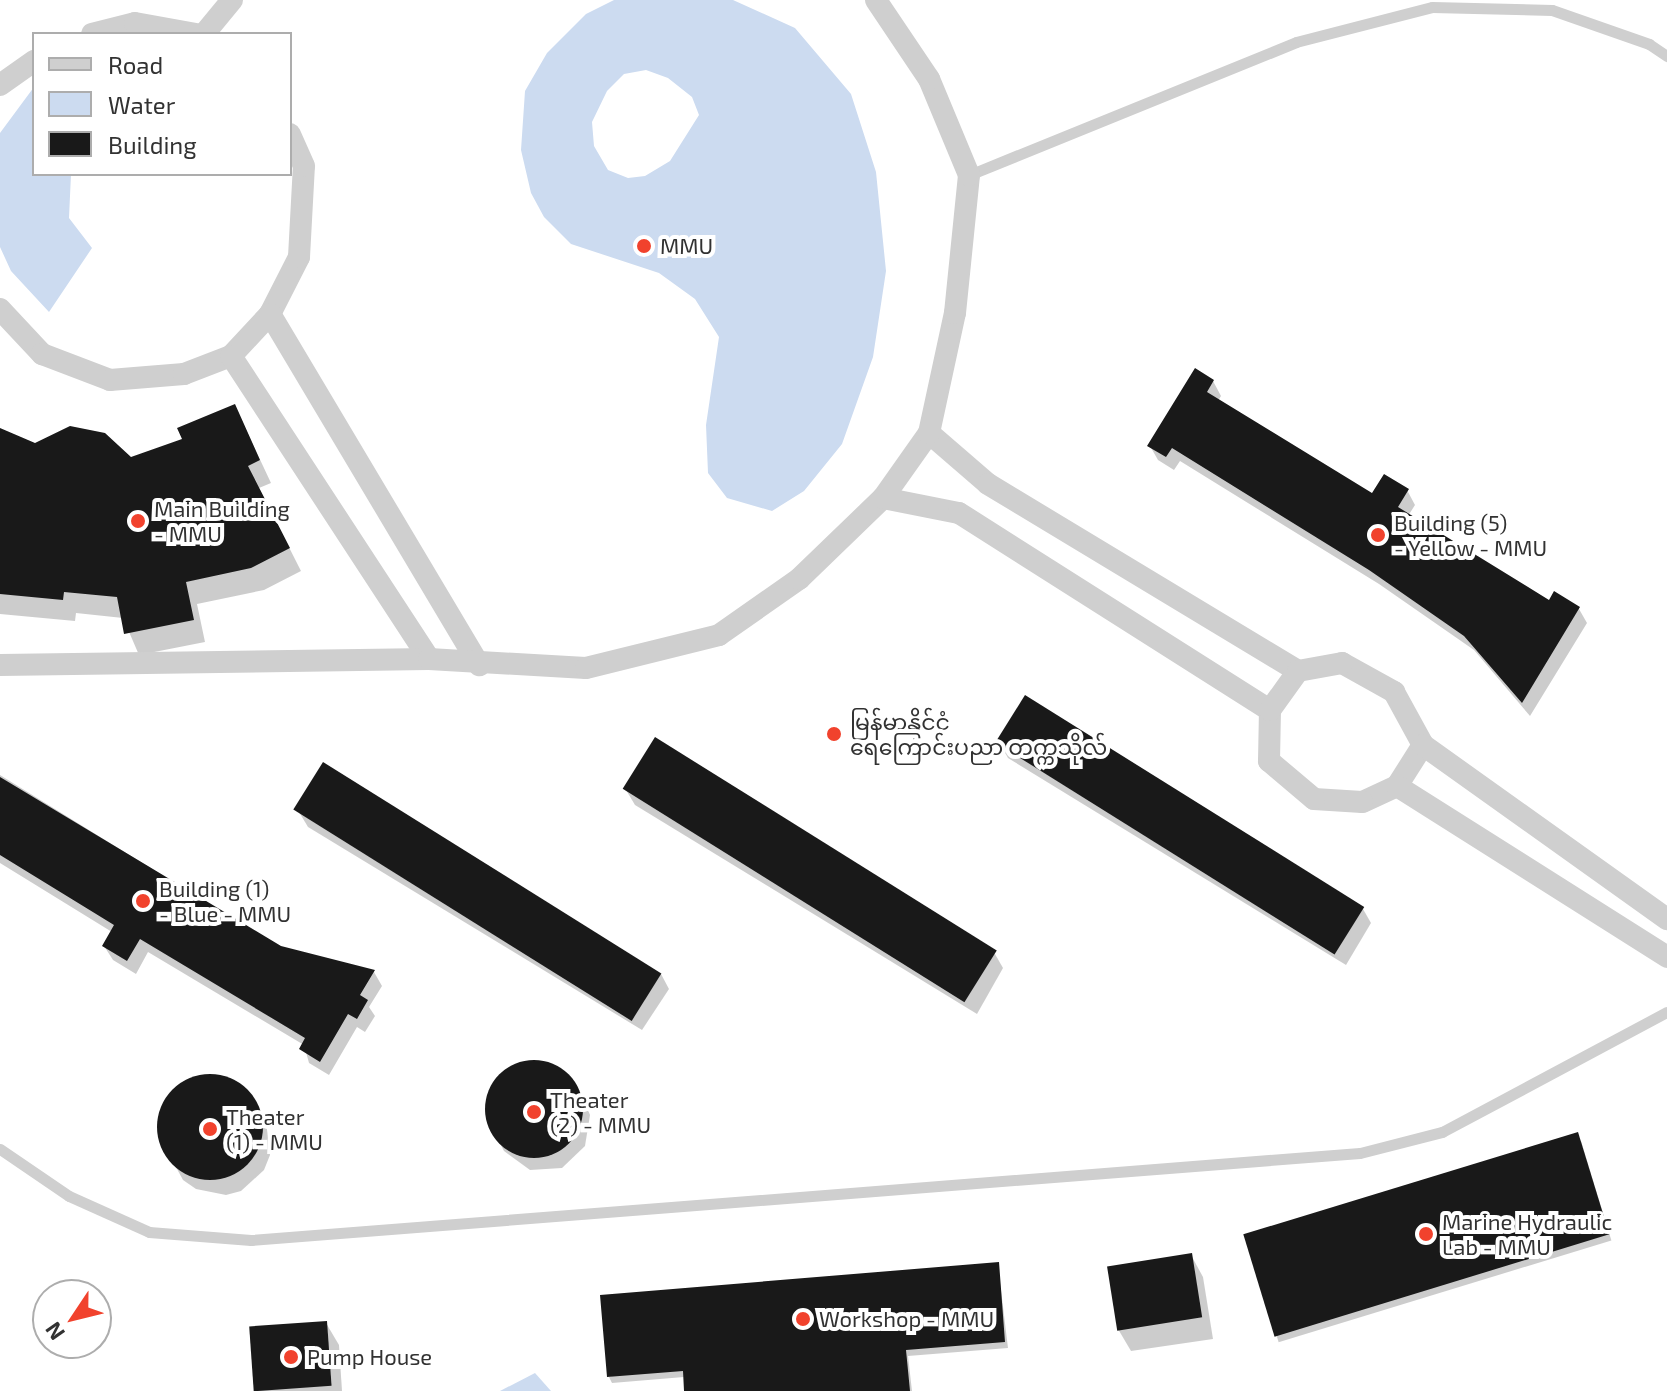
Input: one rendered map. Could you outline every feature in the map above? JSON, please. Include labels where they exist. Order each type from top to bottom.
[{"type":"street","points":[[206,32],[232,0]]},
{"type":"street","points":[[0,665],[429,659],[479,665],[586,668],[719,635],[799,579],[883,498],[929,433],[955,313],[969,175],[929,79],[888,6]]},
{"type":"street","points":[[100,32],[135,23],[185,32]]},
{"type":"street","points":[[0,85],[32,62]]},
{"type":"street","points":[[0,309],[42,354],[110,380],[184,374],[231,356],[270,314],[299,257],[304,166],[292,139]]},
{"type":"street","points":[[270,314],[479,665]]},
{"type":"street","points":[[231,356],[429,659]]},
{"type":"street","points":[[929,433],[988,484],[1298,671],[1342,663],[1394,692],[1423,745],[1667,919]]},
{"type":"street","points":[[883,498],[959,513],[1270,710]]},
{"type":"street","points":[[1298,671],[1270,710],[1269,761],[1314,799],[1362,802],[1397,786],[1423,745]]},
{"type":"street","points":[[1397,786],[1667,957]]},
{"type":"lane","points":[[969,175],[1296,42],[1432,7],[1552,10],[1649,44],[1667,56]]},
{"type":"lane","points":[[0,1149],[69,1196],[149,1232],[251,1240],[1360,1153],[1442,1132],[1667,1012]]},
{"type":"water","points":[[614,0],[733,0],[795,28],[851,94],[876,172],[886,271],[873,357],[842,444],[804,491],[772,511],[727,498],[708,473],[706,425],[719,337],[695,299],[659,273],[571,244],[544,217],[531,193],[521,150],[525,91],[547,53],[586,14]],"holes":[[[646,70],[668,78],[692,97],[699,115],[670,161],[645,176],[628,178],[608,170],[594,146],[592,122],[607,91],[624,74]]]},
{"type":"water","points":[[32,90],[32,176],[71,176],[69,218],[92,248],[49,312],[11,271],[0,247],[0,133]]},
{"type":"water","points":[[535,1373],[551,1391],[500,1391]]},
{"type":"building","name":"Building (5) - Yellow - MMU","points":[[1195,368],[1214,380],[1207,392],[1372,493],[1384,474],[1409,489],[1398,507],[1549,600],[1554,591],[1580,607],[1522,703],[1464,636],[1369,570],[1172,448],[1166,457],[1147,446]]},
{"type":"building","name":"Main Building - MMU","points":[[235,404],[260,460],[248,466],[290,548],[251,568],[186,582],[194,620],[124,634],[117,597],[64,592],[63,600],[0,594],[0,428],[35,443],[70,426],[105,433],[131,457],[182,439],[177,428]]},
{"type":"building","points":[[1025,695],[1364,907],[1335,954],[995,742]]},
{"type":"building","points":[[655,737],[997,951],[964,1002],[623,789]]},
{"type":"building","points":[[323,762],[661,973],[632,1021],[293,809]]},
{"type":"building","name":"Building (1) - Blue - MMU","points":[[0,777],[281,946],[375,970],[360,995],[368,1000],[357,1019],[348,1014],[320,1062],[299,1049],[305,1038],[140,939],[127,961],[102,946],[114,925],[0,855]]},
{"type":"building","name":"Theater (2) - MMU","points":[[534,1060],[553,1064],[569,1074],[579,1090],[583,1109],[579,1128],[569,1144],[553,1154],[534,1158],[515,1154],[499,1144],[489,1128],[485,1109],[489,1090],[499,1074],[515,1064]]},
{"type":"building","name":"Theater (1) - MMU","points":[[210,1074],[230,1078],[248,1089],[259,1107],[263,1127],[259,1147],[248,1165],[230,1176],[210,1180],[190,1176],[172,1165],[161,1147],[157,1127],[161,1107],[172,1089],[190,1078]]},
{"type":"building","name":"Marine Hydraulic Lab - MMU","points":[[1578,1132],[1609,1234],[1275,1337],[1243,1234]]},
{"type":"building","points":[[1192,1253],[1202,1317],[1117,1331],[1107,1266]]},
{"type":"building","name":"Workshop - MMU","points":[[999,1262],[1005,1342],[906,1350],[910,1391],[684,1391],[683,1371],[607,1377],[600,1295]]},
{"type":"building","name":"Pump House","points":[[327,1321],[332,1386],[254,1391],[249,1326]]},
{"type":"place","name":"MMU","points":[[644,246]]},
{"type":"place","name":"Main Building - MMU","points":[[138,521]]},
{"type":"place","name":"Building (5) - Yellow - MMU","points":[[1378,535]]},
{"type":"place","name":"မြန်မာနိုင်ငံ ရေကြောင်းပညာ တက္ကသိုလ်","points":[[834,734]]},
{"type":"place","name":"Building (1) - Blue - MMU","points":[[143,901]]},
{"type":"place","name":"Theater (2) - MMU","points":[[534,1112]]},
{"type":"place","name":"Theater (1) - MMU","points":[[210,1129]]},
{"type":"place","name":"Marine Hydraulic Lab - MMU","points":[[1426,1234]]},
{"type":"place","name":"Workshop - MMU","points":[[803,1319]]},
{"type":"place","name":"Pump House","points":[[291,1357]]}]
